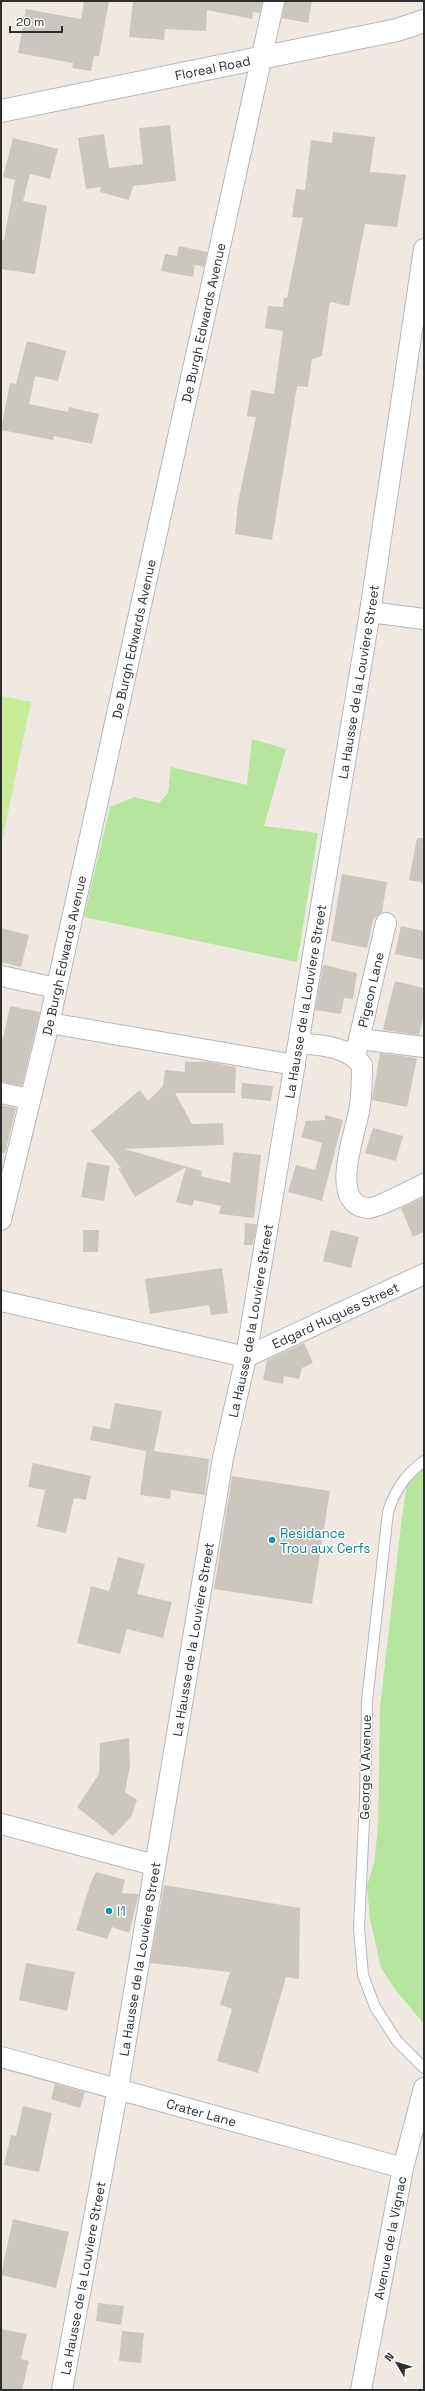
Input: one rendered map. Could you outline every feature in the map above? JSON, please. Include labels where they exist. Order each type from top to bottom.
[{"type":"main road","name":"Floreal Road","points":[[1,111],[397,30],[424,21]]},
{"type":"street","name":"De Burgh Edwards Avenue","points":[[2,1212],[56,988],[274,1]]},
{"type":"street","name":"La Hausse de la Louviere Street","points":[[62,2390],[118,2088],[223,1458],[246,1358],[370,612],[424,249]]},
{"type":"street","points":[[370,612],[424,620]]},
{"type":"street","name":"Pigeon Lane","points":[[386,923],[359,1054],[360,1109],[345,1182],[348,1196],[357,1206],[369,1208],[424,1184]]},
{"type":"street","points":[[1,976],[56,988]]},
{"type":"street","points":[[48,1023],[295,1065]]},
{"type":"street","points":[[299,1043],[330,1046],[352,1054],[424,1047]]},
{"type":"street","points":[[1,1093],[30,1099]]},
{"type":"street","name":"Edgard Hugues Street","points":[[246,1358],[424,1274]]},
{"type":"street","points":[[1,1301],[246,1358]]},
{"type":"street","points":[[1,1824],[154,1865]]},
{"type":"street","name":"Crater Lane","points":[[1,2057],[118,2088],[403,2168]]},
{"type":"street","name":"Avenue de la Vignac","points":[[361,2390],[403,2168],[424,2088]]},
{"type":"lane","name":"George V Avenue","points":[[424,1461],[402,1481],[393,1496],[388,1512],[367,1702],[365,1798],[359,1928],[363,1975],[375,2008],[398,2041],[424,2068]]},
{"type":"green space","points":[[1,696],[31,702],[1,846]]},
{"type":"green space","points":[[252,739],[286,749],[264,826],[318,833],[297,962],[84,917],[110,807],[134,797],[159,803],[168,793],[171,767],[247,785]]},
{"type":"green space","points":[[424,1453],[424,2024],[394,1988],[381,1968],[370,1919],[367,1886],[374,1863],[378,1827],[380,1707],[401,1525],[408,1477],[413,1465]]},
{"type":"building","points":[[84,1],[109,1],[99,56],[94,56],[91,71],[72,68],[73,63],[18,53],[26,9],[81,19]]},
{"type":"building","points":[[133,1],[262,1],[260,13],[253,12],[252,19],[207,10],[206,31],[165,29],[164,40],[129,37]]},
{"type":"building","points":[[285,1],[312,1],[308,23],[282,18]]},
{"type":"building","points":[[170,125],[176,181],[133,186],[129,200],[100,192],[101,187],[86,189],[78,138],[104,134],[109,168],[143,164],[139,128]]},
{"type":"building","points":[[333,132],[375,137],[370,172],[406,175],[397,227],[365,224],[349,306],[330,302],[322,356],[312,359],[308,387],[297,386],[272,540],[235,534],[238,502],[256,417],[247,416],[251,390],[274,394],[283,331],[265,328],[268,306],[283,307],[284,297],[287,298],[303,218],[292,217],[296,189],[305,190],[311,140],[332,143]]},
{"type":"building","points":[[13,138],[58,149],[50,179],[30,174],[23,201],[47,206],[35,274],[1,269],[1,240],[4,240],[15,180],[3,177]]},
{"type":"building","points":[[179,246],[207,252],[204,267],[195,265],[193,277],[161,271],[165,254],[177,256]]},
{"type":"building","points":[[27,341],[66,351],[58,381],[35,376],[29,404],[68,412],[69,407],[99,414],[92,444],[54,436],[53,440],[1,430],[10,383],[16,384]]},
{"type":"building","points":[[417,838],[424,838],[424,883],[409,880]]},
{"type":"building","points":[[342,874],[387,882],[382,912],[373,920],[367,948],[331,941]]},
{"type":"building","points":[[401,926],[424,931],[424,960],[395,954]]},
{"type":"building","points":[[1,928],[29,935],[21,967],[1,962]]},
{"type":"building","points":[[325,965],[357,973],[353,999],[344,998],[341,1014],[315,1010],[323,966]]},
{"type":"building","points":[[395,981],[424,988],[424,1014],[419,1035],[383,1030]]},
{"type":"building","points":[[10,1006],[40,1012],[22,1086],[1,1082],[1,1039],[3,1039]]},
{"type":"building","points":[[380,1053],[417,1058],[407,1107],[372,1100]]},
{"type":"building","points":[[185,1062],[210,1062],[236,1067],[235,1093],[175,1093],[192,1124],[223,1123],[224,1145],[124,1149],[202,1171],[201,1176],[230,1183],[233,1152],[261,1155],[254,1218],[219,1214],[221,1206],[194,1200],[192,1206],[176,1202],[186,1167],[135,1197],[118,1168],[122,1169],[91,1131],[140,1090],[148,1101],[163,1086],[165,1070],[185,1072]]},
{"type":"building","points":[[242,1083],[273,1086],[271,1101],[241,1098]]},
{"type":"building","points":[[1,1105],[16,1108],[5,1153],[1,1153]]},
{"type":"building","points":[[325,1115],[343,1120],[322,1201],[288,1192],[296,1165],[315,1170],[322,1143],[301,1137],[306,1121],[325,1120]]},
{"type":"building","points":[[373,1128],[403,1136],[396,1161],[365,1153]]},
{"type":"building","points":[[87,1162],[110,1166],[104,1201],[81,1197]]},
{"type":"building","points":[[424,1197],[424,1232],[413,1237],[401,1208]]},
{"type":"building","points":[[245,1223],[257,1224],[253,1245],[244,1245]]},
{"type":"building","points":[[83,1230],[99,1230],[98,1252],[83,1252]]},
{"type":"building","points":[[331,1230],[359,1237],[351,1268],[323,1261]]},
{"type":"building","points":[[222,1268],[228,1313],[211,1315],[209,1305],[150,1314],[145,1279]]},
{"type":"building","points":[[304,1343],[313,1363],[302,1368],[299,1379],[284,1376],[283,1384],[263,1380],[267,1360]]},
{"type":"building","points":[[115,1403],[162,1411],[154,1451],[209,1459],[205,1495],[171,1490],[170,1499],[140,1495],[146,1451],[90,1440],[93,1426],[110,1429]]},
{"type":"building","points":[[33,1463],[91,1476],[86,1500],[74,1498],[66,1533],[37,1527],[45,1490],[28,1487]]},
{"type":"building","name":"Residance Trou aux Cerfs","points":[[232,1476],[330,1491],[312,1604],[214,1589]]},
{"type":"building","points":[[118,1557],[145,1564],[137,1594],[172,1602],[163,1638],[127,1629],[120,1654],[77,1643],[91,1586],[109,1591]]},
{"type":"building","points":[[129,1738],[130,1765],[125,1792],[137,1800],[131,1817],[113,1836],[77,1807],[99,1774],[100,1743]]},
{"type":"building","name":"l1","points":[[96,1872],[125,1880],[122,1893],[139,1894],[129,1933],[112,1927],[107,1939],[76,1930],[91,1882]]},
{"type":"building","points":[[164,1885],[300,1908],[299,1979],[286,1977],[258,2073],[217,2061],[232,2009],[220,2005],[230,1972],[150,1963]]},
{"type":"building","points":[[26,1963],[75,1972],[67,2011],[19,2000]]},
{"type":"building","points":[[55,2084],[85,2092],[80,2108],[51,2099]]},
{"type":"building","points":[[23,2106],[52,2113],[39,2172],[4,2165],[11,2135],[16,2136]]},
{"type":"building","points":[[13,2219],[69,2232],[56,2288],[1,2275]]},
{"type":"building","points":[[98,2303],[124,2306],[121,2325],[96,2321]]},
{"type":"building","points":[[1,2329],[27,2334],[21,2359],[29,2361],[22,2390],[1,2390]]},
{"type":"building","points":[[122,2331],[144,2333],[141,2363],[119,2361]]},
{"type":"place","name":"Residance Trou aux Cerfs","points":[[272,1540]]},
{"type":"place","name":"l1","points":[[109,1911]]}]
